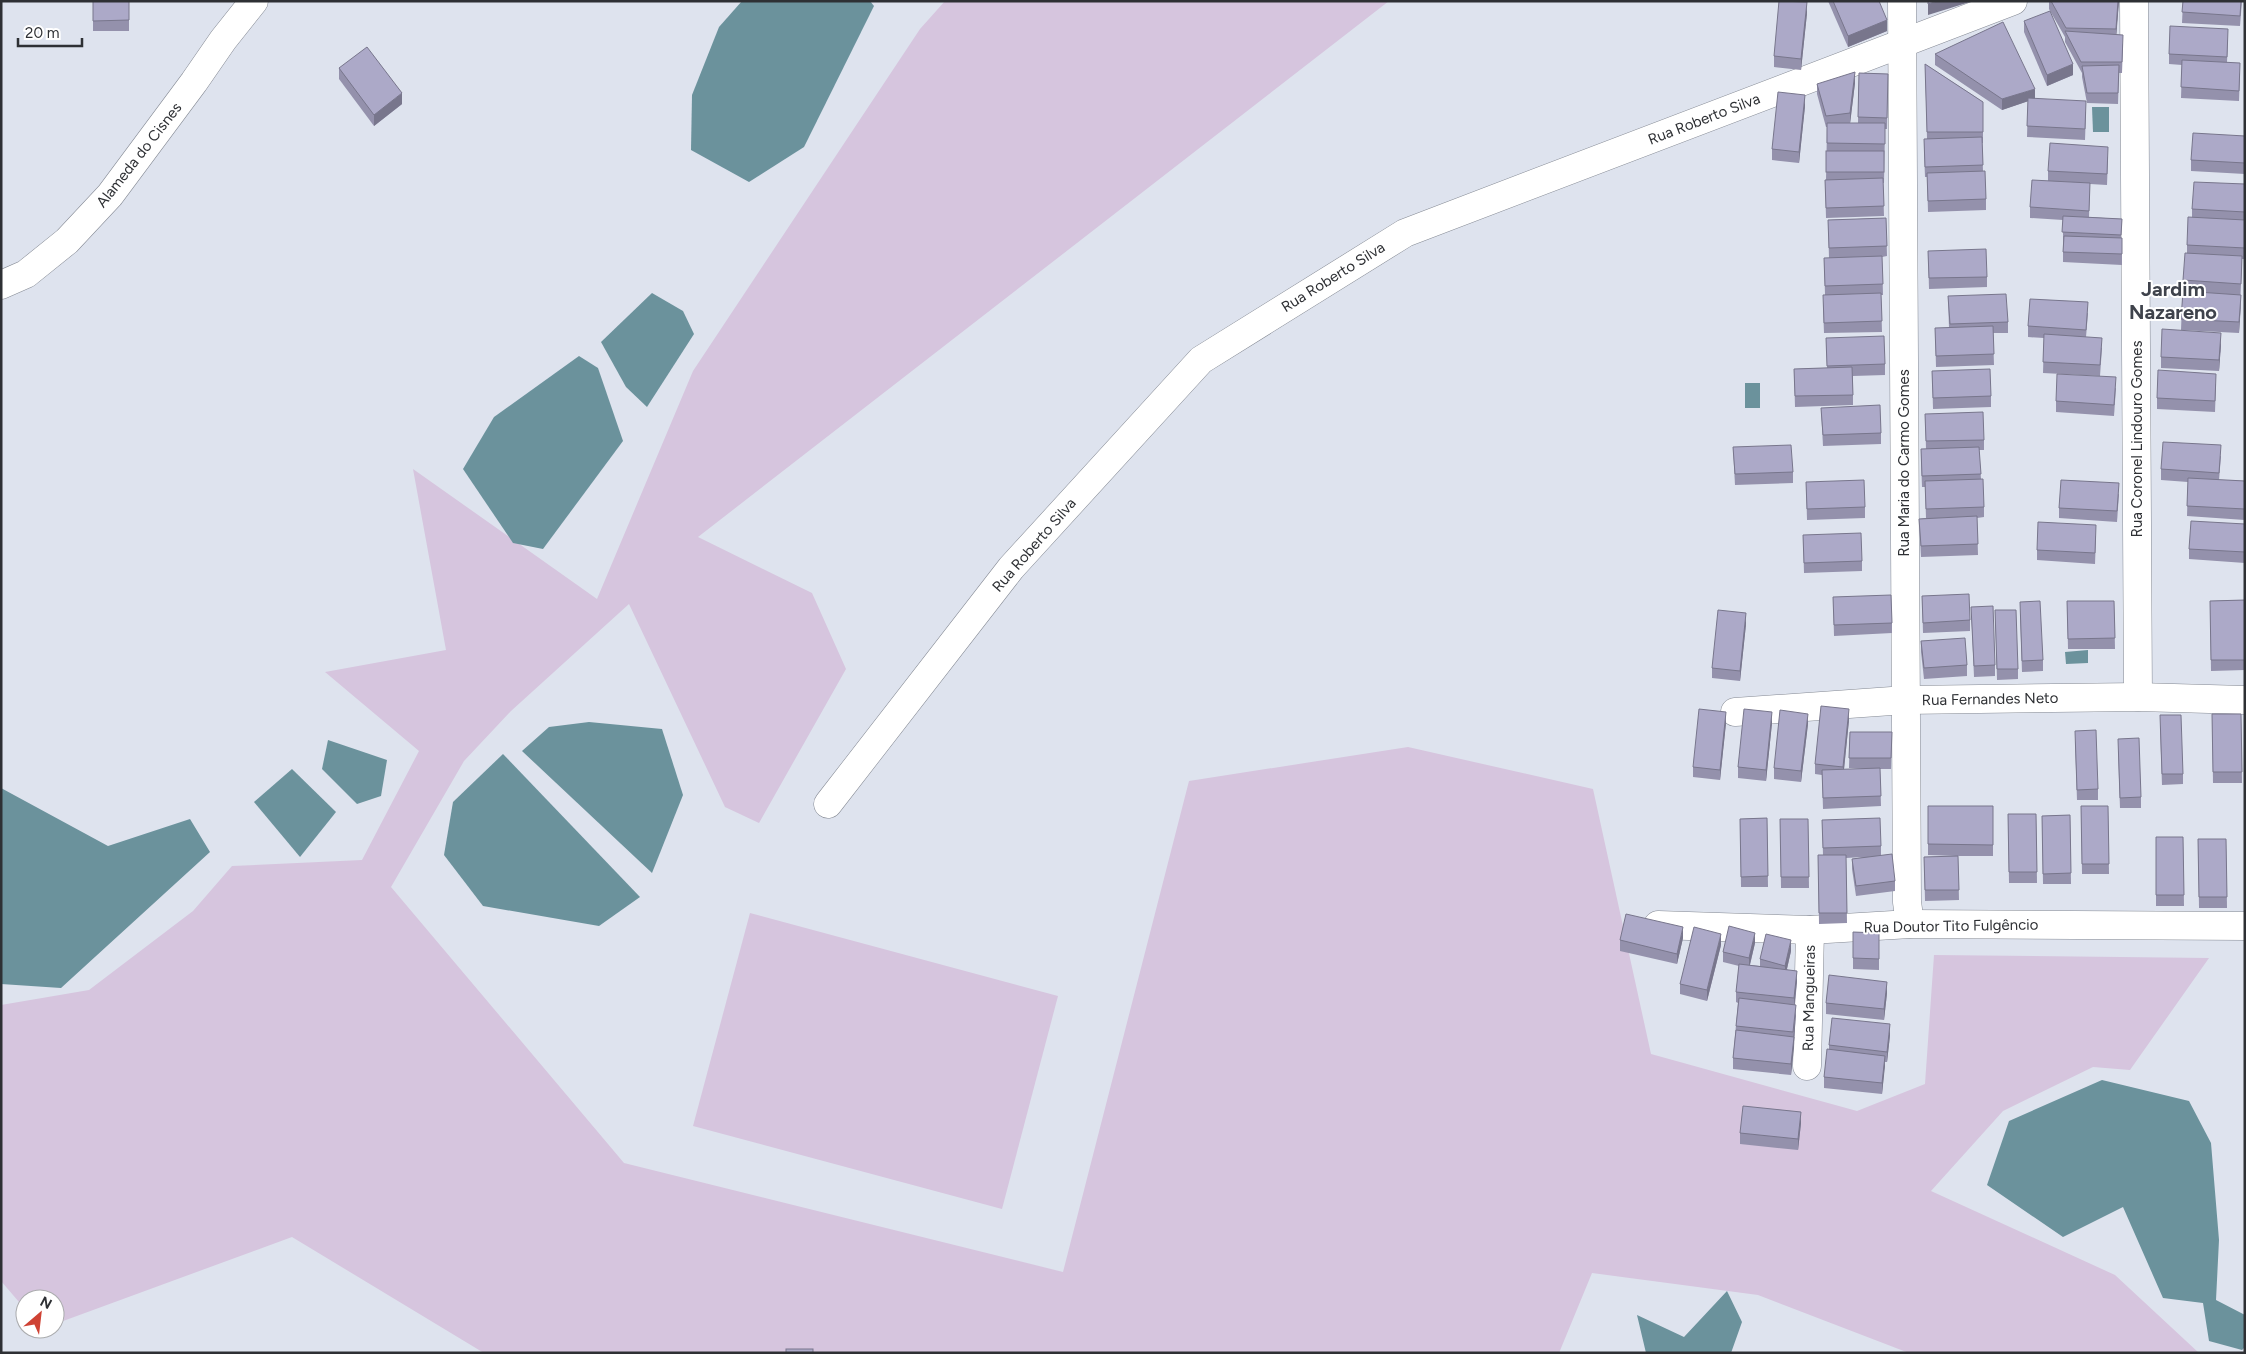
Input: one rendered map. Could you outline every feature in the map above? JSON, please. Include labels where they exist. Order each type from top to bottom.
[{"type":"street","name":"Alameda do Cisnes","points":[[1,285],[26,274],[67,241],[104,201],[254,1]]},
{"type":"street","name":"Rua Maria do Carmo Gomes","points":[[1902,1],[1907,902],[1910,924]]},
{"type":"street","name":"Rua Roberto Silva","points":[[828,804],[1010,568],[1201,360],[1405,233],[2013,1]]},
{"type":"street","name":"Rua Coronel Lindouro Gomes","points":[[2134,1],[2138,698]]},
{"type":"street","name":"Rua Fernandes Neto","points":[[1735,712],[1906,700],[2138,698],[2245,700]]},
{"type":"street","name":"Rua Doutor Tito Fulgêncio","points":[[1658,925],[1810,930],[1910,924],[2245,926]]},
{"type":"street","name":"Rua Mangueiras","points":[[1807,1066],[1810,930]]},
{"type":"shaded area","points":[[945,1],[1389,1],[698,537],[812,593],[846,669],[759,823],[725,807],[629,604],[511,711],[464,761],[391,887],[624,1163],[1063,1272],[1189,781],[1408,747],[1593,789],[1651,1054],[1857,1111],[1925,1084],[1934,955],[2209,958],[2130,1070],[2093,1067],[2003,1111],[1931,1191],[2115,1275],[2199,1353],[1909,1353],[1758,1295],[1592,1273],[1559,1353],[484,1353],[292,1237],[65,1320],[65,1289],[15,1289],[15,1297],[1,1281],[1,1005],[89,990],[193,911],[232,866],[362,860],[419,751],[325,672],[446,650],[413,469],[597,599],[693,371],[920,29]]},
{"type":"shaded area","points":[[750,913],[1058,996],[1002,1209],[693,1126]]},
{"type":"water","points":[[742,1],[870,1],[874,6],[804,147],[749,182],[691,150],[692,95],[719,27]]},
{"type":"water","points":[[2092,107],[2109,107],[2109,132],[2093,132]]},
{"type":"water","points":[[652,293],[683,311],[694,334],[647,407],[626,387],[601,342]]},
{"type":"water","points":[[579,356],[598,368],[623,441],[543,549],[513,543],[463,469],[494,417]]},
{"type":"water","points":[[1745,383],[1760,383],[1760,408],[1745,408]]},
{"type":"water","points":[[2088,650],[2088,663],[2066,664],[2065,652]]},
{"type":"water","points":[[589,722],[662,729],[683,795],[652,873],[522,751],[549,727]]},
{"type":"water","points":[[328,740],[387,760],[381,796],[357,804],[322,769]]},
{"type":"water","points":[[503,754],[640,897],[599,926],[483,906],[444,855],[453,802]]},
{"type":"water","points":[[292,769],[336,812],[300,857],[254,802]]},
{"type":"water","points":[[1,788],[108,846],[190,819],[210,852],[61,988],[1,984]]},
{"type":"water","points":[[2102,1080],[2189,1101],[2211,1143],[2219,1240],[2216,1300],[2245,1315],[2245,1347],[2242,1350],[2209,1341],[2203,1303],[2163,1298],[2123,1207],[2063,1237],[1987,1185],[2009,1121]]},
{"type":"water","points":[[1727,1291],[1742,1322],[1731,1353],[1646,1353],[1637,1315],[1684,1337]]},
{"type":"building","points":[[93,1],[129,1],[129,20],[93,21]]},
{"type":"building","points":[[1779,1],[1807,2],[1801,59],[1774,56]]},
{"type":"building","points":[[1833,1],[1879,1],[1887,20],[1848,36]]},
{"type":"building","points":[[2051,1],[2118,1],[2116,29],[2066,28]]},
{"type":"building","points":[[2183,1],[2241,1],[2240,16],[2182,12]]},
{"type":"building","points":[[2050,11],[2073,64],[2047,75],[2024,21]]},
{"type":"building","points":[[2003,22],[2035,89],[2002,99],[1935,54]]},
{"type":"building","points":[[2170,26],[2228,29],[2227,57],[2169,54]]},
{"type":"building","points":[[2065,31],[2123,35],[2122,62],[2081,62]]},
{"type":"building","points":[[367,47],[402,93],[374,115],[339,68]]},
{"type":"building","points":[[2182,60],[2240,63],[2239,91],[2181,87]]},
{"type":"building","points":[[1925,64],[1983,102],[1983,132],[1927,132]]},
{"type":"building","points":[[2119,65],[2118,93],[2087,93],[2082,66]]},
{"type":"building","points":[[1855,72],[1850,113],[1826,116],[1817,84]]},
{"type":"building","points":[[1859,73],[1888,74],[1887,118],[1858,117]]},
{"type":"building","points":[[1778,92],[1805,95],[1799,152],[1772,149]]},
{"type":"building","points":[[2028,98],[2086,101],[2085,129],[2027,126]]},
{"type":"building","points":[[1827,123],[1885,123],[1885,144],[1827,143]]},
{"type":"building","points":[[2193,133],[2245,136],[2245,163],[2191,160]]},
{"type":"building","points":[[1982,137],[1983,165],[1925,167],[1924,139]]},
{"type":"building","points":[[2050,143],[2108,147],[2107,174],[2048,171]]},
{"type":"building","points":[[1826,151],[1884,151],[1884,172],[1826,172]]},
{"type":"building","points":[[1985,171],[1986,199],[1928,201],[1927,173]]},
{"type":"building","points":[[1883,178],[1884,206],[1826,208],[1825,180]]},
{"type":"building","points":[[2032,180],[2090,183],[2089,211],[2030,207]]},
{"type":"building","points":[[2194,182],[2245,184],[2245,212],[2192,209]]},
{"type":"building","points":[[2063,216],[2122,219],[2121,235],[2062,232]]},
{"type":"building","points":[[2188,217],[2245,220],[2245,248],[2187,245]]},
{"type":"building","points":[[1886,218],[1887,246],[1829,248],[1828,220]]},
{"type":"building","points":[[2064,236],[2122,238],[2122,254],[2063,252]]},
{"type":"building","points":[[1986,249],[1987,277],[1929,278],[1928,251]]},
{"type":"building","points":[[2185,253],[2242,256],[2241,284],[2183,280]]},
{"type":"building","points":[[1882,256],[1883,284],[1825,286],[1824,258]]},
{"type":"building","points":[[2183,291],[2241,295],[2239,322],[2181,319]]},
{"type":"building","points":[[1881,293],[1882,321],[1824,323],[1823,295]]},
{"type":"building","points":[[2006,294],[2008,322],[1950,324],[1948,296]]},
{"type":"building","points":[[2030,299],[2088,302],[2086,330],[2028,326]]},
{"type":"building","points":[[1993,326],[1994,354],[1936,356],[1935,328]]},
{"type":"building","points":[[2162,329],[2221,333],[2219,360],[2161,357]]},
{"type":"building","points":[[2044,334],[2102,338],[2100,365],[2043,362]]},
{"type":"building","points":[[1884,336],[1885,364],[1827,366],[1826,338]]},
{"type":"building","points":[[1852,367],[1853,395],[1795,396],[1794,369]]},
{"type":"building","points":[[1990,369],[1991,396],[1933,398],[1932,371]]},
{"type":"building","points":[[2158,370],[2216,374],[2215,401],[2157,398]]},
{"type":"building","points":[[2057,374],[2116,377],[2114,405],[2056,401]]},
{"type":"building","points":[[1880,405],[1881,433],[1823,435],[1821,408]]},
{"type":"building","points":[[1983,412],[1984,440],[1926,441],[1925,414]]},
{"type":"building","points":[[2163,442],[2221,445],[2219,473],[2161,469]]},
{"type":"building","points":[[1791,445],[1793,472],[1735,474],[1733,447]]},
{"type":"building","points":[[1979,447],[1981,474],[1922,476],[1921,449]]},
{"type":"building","points":[[2188,478],[2245,481],[2245,509],[2187,506]]},
{"type":"building","points":[[1983,479],[1984,507],[1926,509],[1925,481]]},
{"type":"building","points":[[1864,480],[1865,507],[1807,509],[1806,482]]},
{"type":"building","points":[[2061,480],[2119,483],[2117,511],[2059,508]]},
{"type":"building","points":[[1977,516],[1978,544],[1921,546],[1919,519]]},
{"type":"building","points":[[2191,521],[2245,524],[2245,552],[2189,549]]},
{"type":"building","points":[[2038,522],[2096,525],[2095,553],[2037,550]]},
{"type":"building","points":[[1861,533],[1862,561],[1804,563],[1803,535]]},
{"type":"building","points":[[1969,594],[1970,620],[1923,623],[1922,596]]},
{"type":"building","points":[[1891,595],[1892,623],[1834,625],[1833,597]]},
{"type":"building","points":[[2245,600],[2245,660],[2211,660],[2210,601]]},
{"type":"building","points":[[2040,601],[2043,660],[2022,661],[2020,602]]},
{"type":"building","points":[[2067,601],[2114,601],[2115,638],[2068,639]]},
{"type":"building","points":[[1993,606],[1995,665],[1974,666],[1971,607]]},
{"type":"building","points":[[1718,610],[1746,613],[1740,671],[1712,668]]},
{"type":"building","points":[[1995,610],[2016,610],[2018,669],[1997,669]]},
{"type":"building","points":[[1965,638],[1967,665],[1924,668],[1921,641]]},
{"type":"building","points":[[1821,706],[1849,709],[1843,767],[1815,764]]},
{"type":"building","points":[[1699,709],[1726,712],[1720,770],[1693,767]]},
{"type":"building","points":[[1744,709],[1772,712],[1766,770],[1738,767]]},
{"type":"building","points":[[1780,710],[1808,714],[1801,771],[1774,768]]},
{"type":"building","points":[[2212,714],[2241,714],[2242,772],[2213,772]]},
{"type":"building","points":[[2160,715],[2181,715],[2183,774],[2162,774]]},
{"type":"building","points":[[2096,730],[2098,789],[2077,790],[2075,731]]},
{"type":"building","points":[[1850,732],[1892,732],[1891,758],[1849,758]]},
{"type":"building","points":[[2139,738],[2141,797],[2120,798],[2118,739]]},
{"type":"building","points":[[1880,768],[1881,796],[1823,798],[1822,770]]},
{"type":"building","points":[[1928,806],[1993,806],[1993,845],[1928,844]]},
{"type":"building","points":[[2081,806],[2108,806],[2109,864],[2082,864]]},
{"type":"building","points":[[2008,814],[2036,814],[2037,872],[2009,872]]},
{"type":"building","points":[[2070,815],[2071,873],[2043,874],[2042,816]]},
{"type":"building","points":[[1767,818],[1768,876],[1741,877],[1740,819]]},
{"type":"building","points":[[1880,818],[1881,846],[1823,848],[1822,820]]},
{"type":"building","points":[[1780,819],[1808,819],[1809,877],[1781,877]]},
{"type":"building","points":[[2156,837],[2183,837],[2184,895],[2156,895]]},
{"type":"building","points":[[2198,839],[2226,839],[2227,897],[2199,897]]},
{"type":"building","points":[[1892,854],[1895,881],[1856,886],[1852,859]]},
{"type":"building","points":[[1818,855],[1846,855],[1847,913],[1819,913]]},
{"type":"building","points":[[1958,856],[1959,890],[1925,890],[1924,857]]},
{"type":"building","points":[[1626,914],[1683,927],[1677,954],[1620,940]]},
{"type":"building","points":[[1729,926],[1755,933],[1749,958],[1723,952]]},
{"type":"building","points":[[1694,927],[1721,934],[1707,990],[1680,984]]},
{"type":"building","points":[[1853,932],[1879,933],[1879,959],[1853,958]]},
{"type":"building","points":[[1766,934],[1791,940],[1785,966],[1760,959]]},
{"type":"building","points":[[1739,964],[1797,971],[1794,998],[1736,992]]},
{"type":"building","points":[[1829,975],[1887,982],[1884,1009],[1826,1003]]},
{"type":"building","points":[[1739,998],[1796,1005],[1793,1032],[1736,1026]]},
{"type":"building","points":[[1832,1018],[1890,1024],[1887,1052],[1829,1045]]},
{"type":"building","points":[[1736,1030],[1794,1037],[1791,1064],[1733,1058]]},
{"type":"building","points":[[1827,1049],[1885,1056],[1882,1083],[1824,1077]]},
{"type":"building","points":[[1743,1106],[1801,1112],[1798,1139],[1740,1133]]},
{"type":"building","points":[[786,1349],[813,1349],[813,1353],[786,1353]]},
{"type":"district","name":"Jardim Nazareno","points":[[2173,300]]}]
